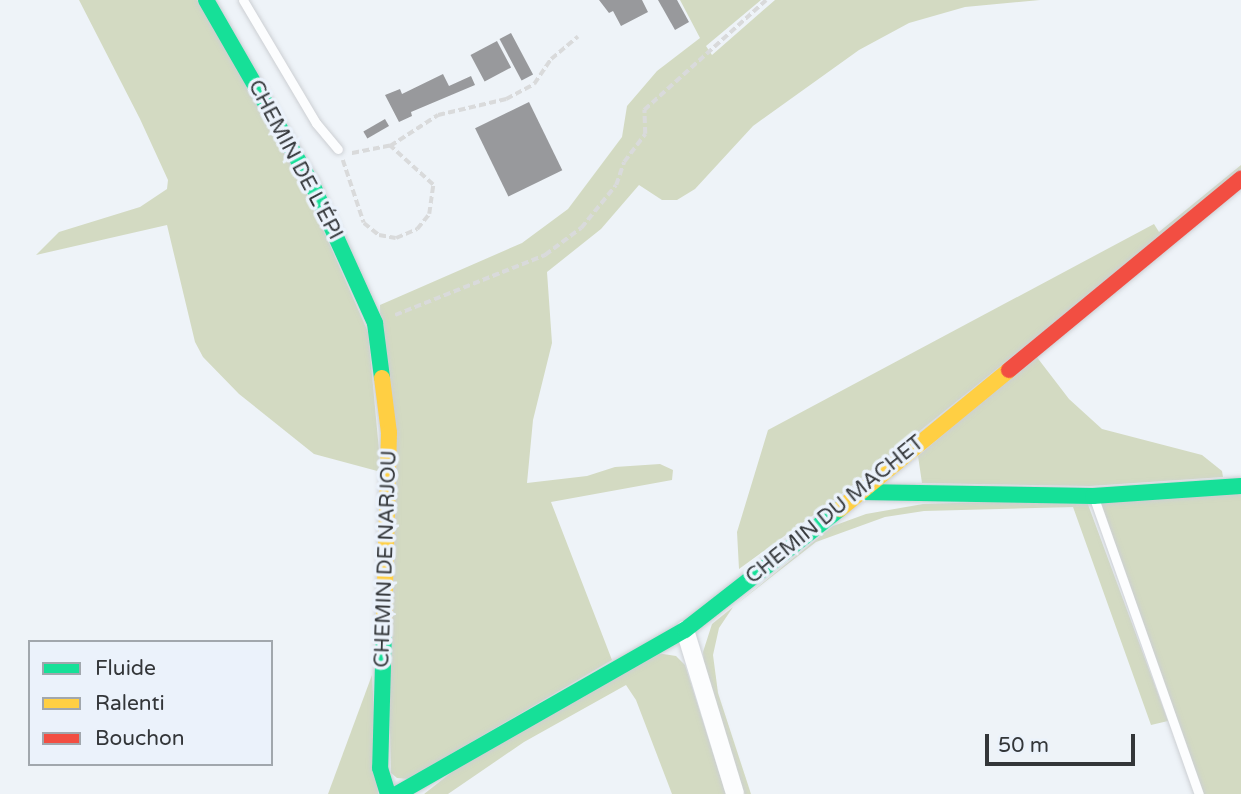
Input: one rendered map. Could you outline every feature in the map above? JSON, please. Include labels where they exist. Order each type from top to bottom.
[{"type":"street","name":"CHEMIN DE L'ÉPI","points":[[206,0],[312,184],[375,323]]},
{"type":"street","name":"CHEMIN DU MACHET","points":[[397,794],[685,629],[861,492],[1241,179]]},
{"type":"street","name":"CHEMIN DE NARJOU","points":[[375,323],[389,406],[380,768],[388,794]]},
{"type":"street","points":[[861,492],[1093,496],[1241,486]]},
{"type":"street","points":[[685,629],[735,794]]},
{"type":"lane","points":[[243,0],[316,123],[338,149]]},
{"type":"lane","points":[[1093,496],[1199,794]]},
{"type":"path","points":[[375,323],[545,255],[581,228],[616,186],[624,162],[645,134],[644,110],[766,0]]},
{"type":"path","points":[[390,146],[433,186],[429,214],[417,229],[396,238],[379,235],[364,223],[342,155],[390,146],[438,115],[506,99],[534,84],[551,59],[578,36]]},
{"type":"green space","points":[[79,0],[197,0],[300,177],[368,332],[381,472],[314,454],[239,394],[203,357],[195,342],[167,225],[36,255],[59,232],[140,207],[167,189],[168,180],[140,119]]},
{"type":"green space","points":[[680,0],[761,0],[706,46],[712,55],[775,0],[1040,0],[965,7],[909,23],[859,50],[753,126],[695,189],[677,200],[662,200],[639,185],[601,229],[547,272],[552,343],[533,420],[527,483],[587,476],[615,467],[660,464],[673,470],[672,480],[551,502],[612,660],[408,779],[397,778],[391,773],[380,305],[522,243],[568,209],[622,137],[627,106],[657,71],[700,38]]},
{"type":"green space","points":[[1241,165],[1241,173],[830,503],[739,569],[737,532],[768,430],[1154,224],[1159,232]]},
{"type":"green space","points":[[1036,356],[1069,399],[1102,429],[1202,455],[1222,471],[1223,477],[1090,486],[922,483],[918,456]]},
{"type":"green space","points":[[1241,493],[1241,794],[1203,794],[1097,500]]},
{"type":"green space","points":[[1086,499],[1168,721],[1151,725],[1073,507],[924,511],[885,517],[816,542],[733,607],[719,628],[713,655],[718,693],[751,794],[742,794],[705,676],[703,652],[712,624],[833,526],[866,514],[923,504]]},
{"type":"green space","points":[[657,653],[676,656],[685,665],[726,794],[672,794],[636,700],[626,685],[524,742],[448,794],[424,794],[461,765]]},
{"type":"green space","points":[[372,675],[378,794],[328,794]]},
{"type":"building","points":[[599,0],[642,0],[648,12],[621,26],[613,11],[609,13]]},
{"type":"building","points":[[658,0],[677,0],[689,22],[675,30]]},
{"type":"building","points":[[511,33],[533,74],[522,81],[500,39]]},
{"type":"building","points":[[497,41],[511,67],[485,82],[471,55]]},
{"type":"building","points":[[443,74],[449,86],[471,76],[475,85],[411,112],[412,116],[399,122],[385,95],[400,89],[402,94]]},
{"type":"building","points":[[529,102],[562,170],[508,197],[475,128]]},
{"type":"building","points":[[385,119],[389,126],[367,138],[363,132]]},
{"type":"traffic: fast","points":[[206,0],[312,184],[375,323],[382,378]]},
{"type":"traffic: fast","points":[[861,492],[1093,496],[1241,486]]},
{"type":"traffic: fast","points":[[397,794],[685,630],[840,509]]},
{"type":"traffic: fast","points":[[384,629],[380,768],[388,794]]},
{"type":"traffic: slow","points":[[840,509],[1009,370]]},
{"type":"traffic: slow","points":[[382,378],[389,433],[384,629]]},
{"type":"traffic: jam","points":[[1009,370],[1241,179]]}]
